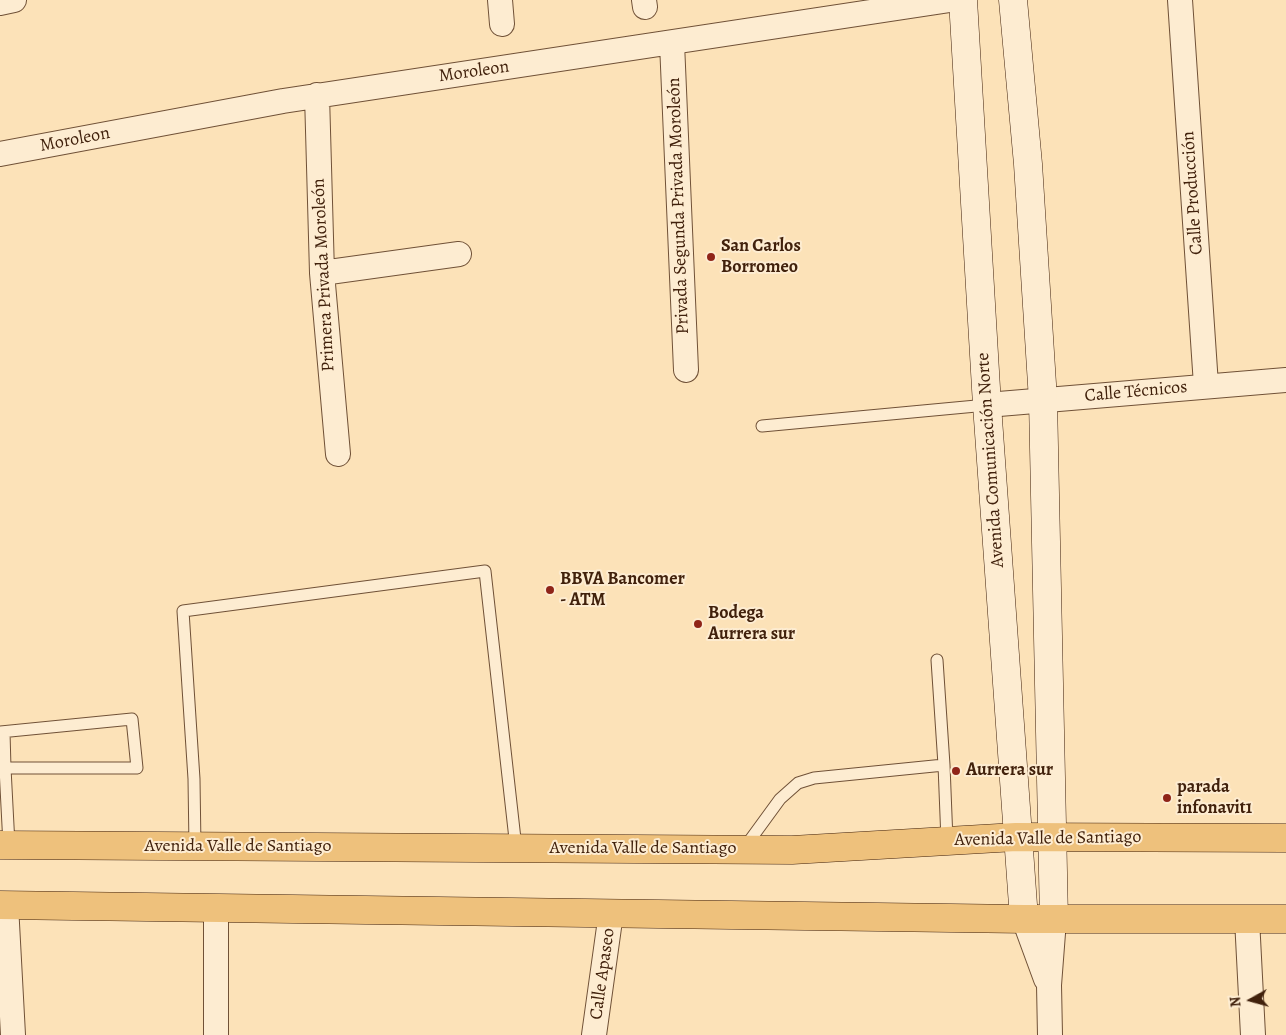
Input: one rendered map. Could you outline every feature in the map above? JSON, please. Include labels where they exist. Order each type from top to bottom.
[{"type":"main road","name":"Avenida Valle de Santiago","points":[[4,845],[792,850],[1016,837],[1286,838]]},
{"type":"main road","points":[[3,905],[1054,920],[1286,919]]},
{"type":"street","points":[[0,3],[14,0]]},
{"type":"street","points":[[500,0],[502,24]]},
{"type":"street","name":"Moroleon","points":[[0,154],[317,95],[950,0]]},
{"type":"street","name":"Avenida Comunicación Norte","points":[[963,0],[986,405],[1016,837],[1024,919]]},
{"type":"street","points":[[1013,0],[1028,164],[1043,400],[1054,920],[1048,985],[1050,1035]]},
{"type":"street","name":"Calle Producción","points":[[1180,0],[1206,386]]},
{"type":"street","name":"Privada Segunda Privada Moroleón","points":[[672,43],[686,370]]},
{"type":"street","name":"Primera Privada Moroleón","points":[[317,95],[322,273],[338,454]]},
{"type":"street","points":[[322,273],[459,254]]},
{"type":"street","name":"Calle Técnicos","points":[[986,405],[1286,380]]},
{"type":"street","points":[[3,905],[13,1035]]},
{"type":"street","points":[[216,908],[216,1035]]},
{"type":"street","name":"Calle Apaseo","points":[[594,1035],[611,913]]},
{"type":"street","points":[[1024,919],[1048,985]]},
{"type":"street","points":[[1247,919],[1254,1035]]},
{"type":"lane","points":[[762,426],[986,405]]},
{"type":"lane","points":[[195,847],[194,779],[183,611],[486,570],[516,848]]},
{"type":"lane","points":[[937,660],[947,841]]},
{"type":"lane","points":[[3,768],[138,768],[132,719],[2,732],[4,845]]},
{"type":"lane","points":[[743,850],[780,799],[798,783],[814,778],[944,765]]},
{"type":"place","name":"San Carlos Borromeo","points":[[711,257]]},
{"type":"place","name":"BBVA Bancomer - ATM","points":[[550,590]]},
{"type":"place","name":"Bodega Aurrera sur","points":[[698,624]]},
{"type":"place","name":"Aurrera sur","points":[[956,771]]},
{"type":"place","name":"parada infonavit1","points":[[1167,798]]}]
